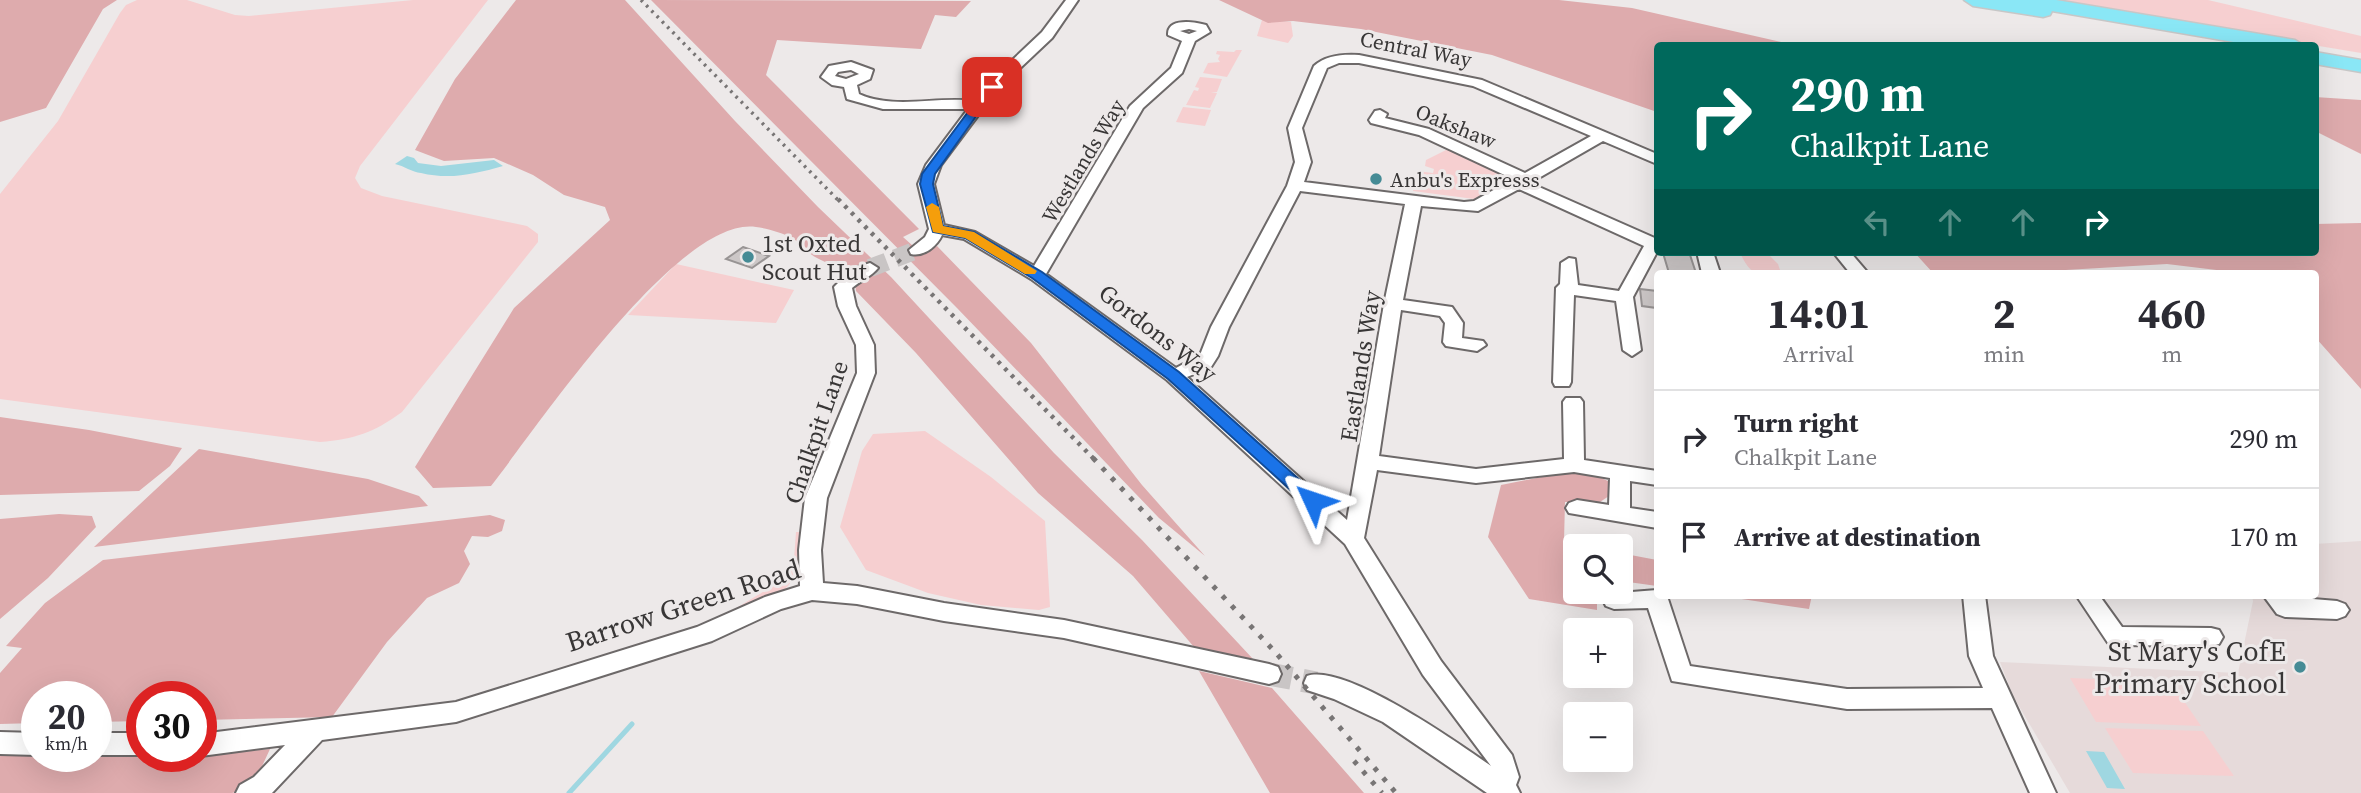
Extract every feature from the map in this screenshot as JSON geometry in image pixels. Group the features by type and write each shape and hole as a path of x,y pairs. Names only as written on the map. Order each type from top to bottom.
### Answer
{"highway":[{"path":"1973,0 2220,42"},
{"path":"2022,0 2271,42"},
{"path":"2319,50 2361,57"},
{"path":"2319,59 2361,66"}],"street":[{"path":"917,250 932,240 937,229 926,184 929,174 977,106 1009,69 1047,34 1072,0"},
{"name":"Westlands Way","path":"1037,275 1137,106 1177,70 1190,38 1200,36 1204,30 1189,25 1174,30 1157,27"},
{"name":"Central Way","path":"1174,376 1204,363 1209,356 1220,327 1294,186 1303,162 1295,128 1321,66 1334,59 1359,59 1476,83 1654,158"},
{"path":"850,83 852,96 869,103 900,106 949,103 977,106"},
{"name":"Oakshaw","path":"1380,114 1376,120 1424,132 1521,181"},
{"path":"1294,186 1464,207 1478,206 1602,136"},
{"path":"1521,181 1654,245"},
{"name":"Eastlands Way","path":"1353,538 1369,463 1393,304 1414,201"},
{"name":"Gordons Way","path":"937,229 969,235 1037,275 1174,376 1353,538 1432,668 1503,763 1506,778 1504,791"},
{"path":"1632,350 1624,297 1654,247"},
{"path":"1845,256 1857,270"},
{"path":"1569,263 1569,289"},
{"name":"Chalkpit Lane","path":"812,592 810,550 816,498 866,373 869,355 863,332 844,295 843,287 852,277 870,268"},
{"path":"1562,382 1565,288 1624,297"},
{"path":"1393,304 1446,311 1454,323 1452,342 1476,345"},
{"path":"1573,401 1574,465"},
{"path":"1369,463 1476,475 1574,465 1654,478"},
{"path":"1619,514 1620,473"},
{"path":"1577,508 1654,520"},
{"name":"Barrow Green Road","path":"217,743 456,712 705,634 773,603 812,592 858,595 944,612 1065,629 1269,674"},
{"path":"1633,600 1657,599 1681,674 1847,699 2000,698"},
{"path":"1975,599 1982,656 2043,793"},
{"path":"2090,599 2116,636 2211,637"},
{"path":"2277,599 2285,608 2337,610"},
{"path":"1316,683 1371,702 1504,791"},
{"path":"249,793 263,785 315,730"},
{"path":"0,743 21,744"}],"shaded area":[{"path":"0,0 117,0 103,9 46,108 0,122"},
{"path":"137,0 187,0 235,15 249,16 413,0 488,0 360,166 355,178 361,188 382,196 527,226 538,234 538,242 402,412 382,425 354,437 320,442 0,399 0,194 58,121 120,13 126,5"},
{"path":"516,0 625,0 735,121 818,207 891,277 1054,453 1142,540 1253,659 1194,647 1133,576 1038,493 916,353 856,291 855,283 875,274 866,264 852,271 830,264 813,256 792,238 765,228 724,232 688,254 650,289 574,376 491,486 433,488 415,467 514,308 610,220 605,207 564,195 533,175 494,158 444,161 415,150 455,79"},
{"path":"651,0 971,1 956,17 935,15 921,49 777,40 766,75 919,229 903,237 922,254 937,246 1031,343 1142,485 1205,556 1159,518 957,308"},
{"path":"1219,0 1559,0 1632,8 1781,42 1654,42 1654,111 1492,55 1361,29 1293,21 1268,23"},
{"path":"2046,0 2208,0 2361,36 2361,53 2319,46 2319,42 2296,42"},
{"path":"1262,20 1291,22 1293,36 1288,43 1257,36"},
{"path":"1242,50 1227,77 1203,73 1208,63 1220,62 1217,51"},
{"path":"1200,77 1222,79 1217,92 1211,92 1217,93 1210,108 1186,105 1194,90 1198,91 1199,88 1195,87"},
{"path":"2319,97 2361,100 2361,154 2319,133"},
{"path":"1183,107 1211,110 1205,126 1176,122"},
{"path":"1446,150 1457,152 1510,178 1474,199 1413,191 1417,171 1433,173 1434,169 1425,166 1426,160"},
{"path":"2361,223 2361,389 2319,342 2319,270 2216,270 2167,264 2065,270 1930,270 1918,256 2319,256 2319,224"},
{"path":"1742,256 1770,256 1780,270 1751,270"},
{"path":"676,264 794,290 776,323 628,315"},
{"path":"0,417 89,430 182,448 170,466 139,491 0,495"},
{"path":"925,431 991,477 1045,521 1050,607 1039,610 981,605 928,593 866,570 840,527 862,451 873,434"},
{"path":"199,449 368,479 419,496 428,506 94,547"},
{"path":"1572,471 1595,475 1610,482 1612,494 1600,502 1565,502 1563,604 1597,604 1597,610 1529,599 1488,537 1501,485"},
{"path":"59,514 92,516 96,527 48,578 0,619 0,519"},
{"path":"490,515 505,520 502,531 488,537 472,536 464,551 470,564 459,583 427,598 387,642 332,717 217,720 217,681 126,681 126,721 112,722 112,681 21,681 21,723 0,724 0,673 22,648 6,646 45,603 103,560"},
{"path":"796,532 801,532 797,568 787,588 734,613 733,610 784,579 794,559"},
{"name":"St Mary's CofE Primary School","path":"2361,541 2361,793 2070,793 2013,696 2000,662 2238,673 2253,599 2319,599 2319,544"},
{"path":"1633,555 1654,559 1654,586 1633,583"},
{"path":"1742,599 1811,599 1809,609"},
{"path":"1199,671 1272,688 1364,793 1270,793"},
{"path":"2070,678 2171,682 2201,726 2096,722"},
{"path":"2105,728 2203,731 2234,776 2133,773"},
{"path":"270,749 252,788 232,793 0,793 0,753 21,754 21,772 112,772 112,756 126,756 126,772 217,772 217,754"}],"water":[{"path":"407,156 418,163 441,166 494,160 503,166 462,175 432,175 395,164"},
{"path":"2086,751 2104,752 2125,789 2107,788"}],"building":[{"name":"1st Oxted Scout Hut","path":"743,247 769,256 752,268 726,259"},
{"path":"1664,256 1690,256 1695,270 1668,270"},
{"path":"1640,289 1654,291 1654,308 1642,306"}],"waterway":[{"path":"569,793 632,724"}],"tunnel":[{"path":"870,268 917,250"},
{"path":"1269,674 1316,683"}],"railway":[{"path":"641,0 839,201"},
{"path":"838,199 1095,460"},
{"path":"1093,458 1276,653 1396,793"},
{"path":"1354,761 1382,793"}],"slow traffic":[{"path":"932,207 937,229 969,235 1030,271"}],"place":[{"name":"Anbu's Expresss","path":"1376,179"},
{"name":"1st Oxted Scout Hut","path":"748,257"},
{"name":"St Mary's CofE Primary School","path":"2300,667"}],"route":[{"path":"992,87 929,174 926,184 937,229 969,235 1037,275 1174,376 1313,501"}]}
